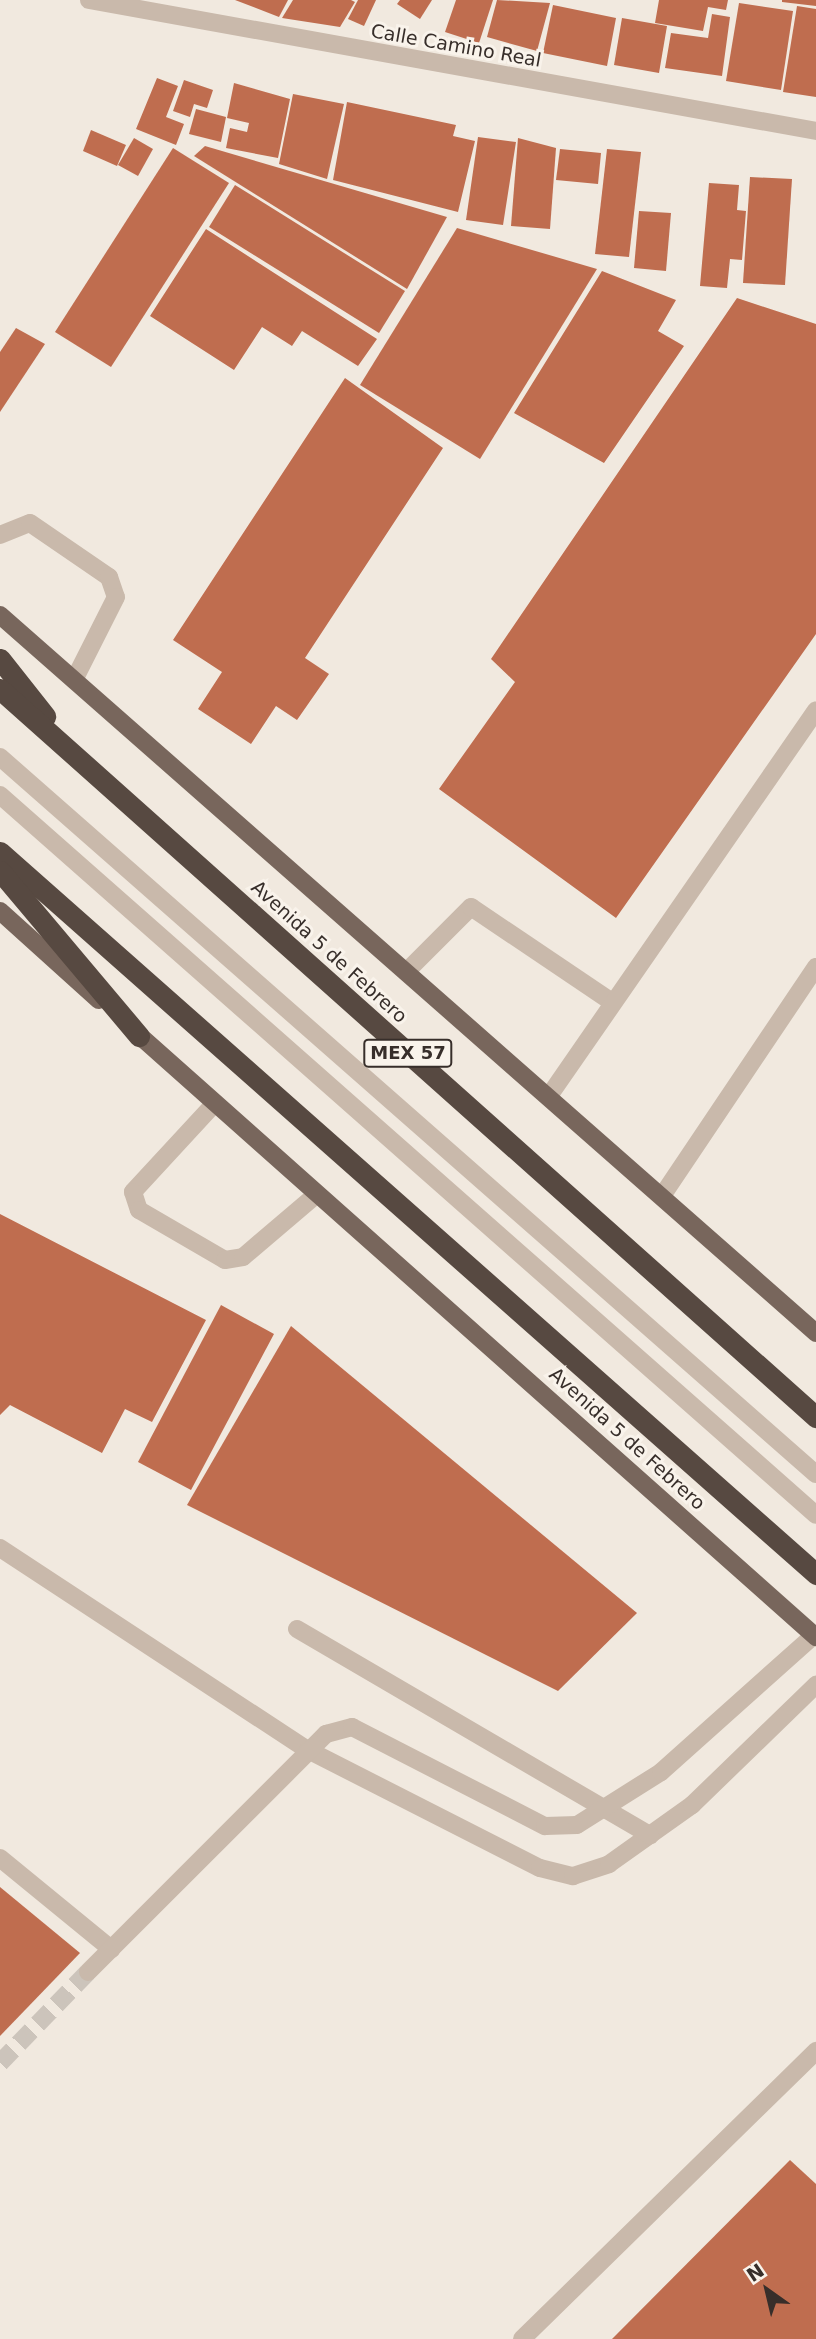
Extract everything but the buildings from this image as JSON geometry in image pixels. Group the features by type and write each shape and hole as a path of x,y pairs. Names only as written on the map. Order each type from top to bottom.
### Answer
{"highway":[{"path":"0,659 81,761"},
{"name":"Avenida 5 de Febrero","path":"0,689 816,1417"},
{"name":"Avenida 5 de Febrero","path":"0,852 816,1574"},
{"path":"0,871 139,1036"}],"main road":[{"name":"Avenida 5 de Febrero","path":"0,615 816,1333"},
{"name":"Avenida 5 de Febrero","path":"0,911 815,1636"}],"street":[{"name":"Calle Camino Real","path":"97,2 816,131"},
{"path":"0,535 30,523 108,577 117,597 74,680"},
{"path":"548,1096 816,710"},
{"path":"0,757 816,1474"},
{"path":"0,795 816,1515"},
{"path":"406,972 438,932 471,907 612,1002"},
{"path":"662,1196 816,967"},
{"path":"215,1103 133,1192 139,1210 225,1260 243,1256 317,1194"},
{"path":"0,1548 309,1750 540,1868 573,1875 609,1864 692,1805 816,1685"},
{"path":"297,1629 611,1808 650,1835"},
{"path":"88,1972 326,1734 352,1727 545,1826 577,1825 611,1808 815,1636"},
{"path":"0,1858 111,1950"},
{"path":"522,2339 816,2051"}],"tunnel":[{"path":"0,2063 88,1972"}]}
